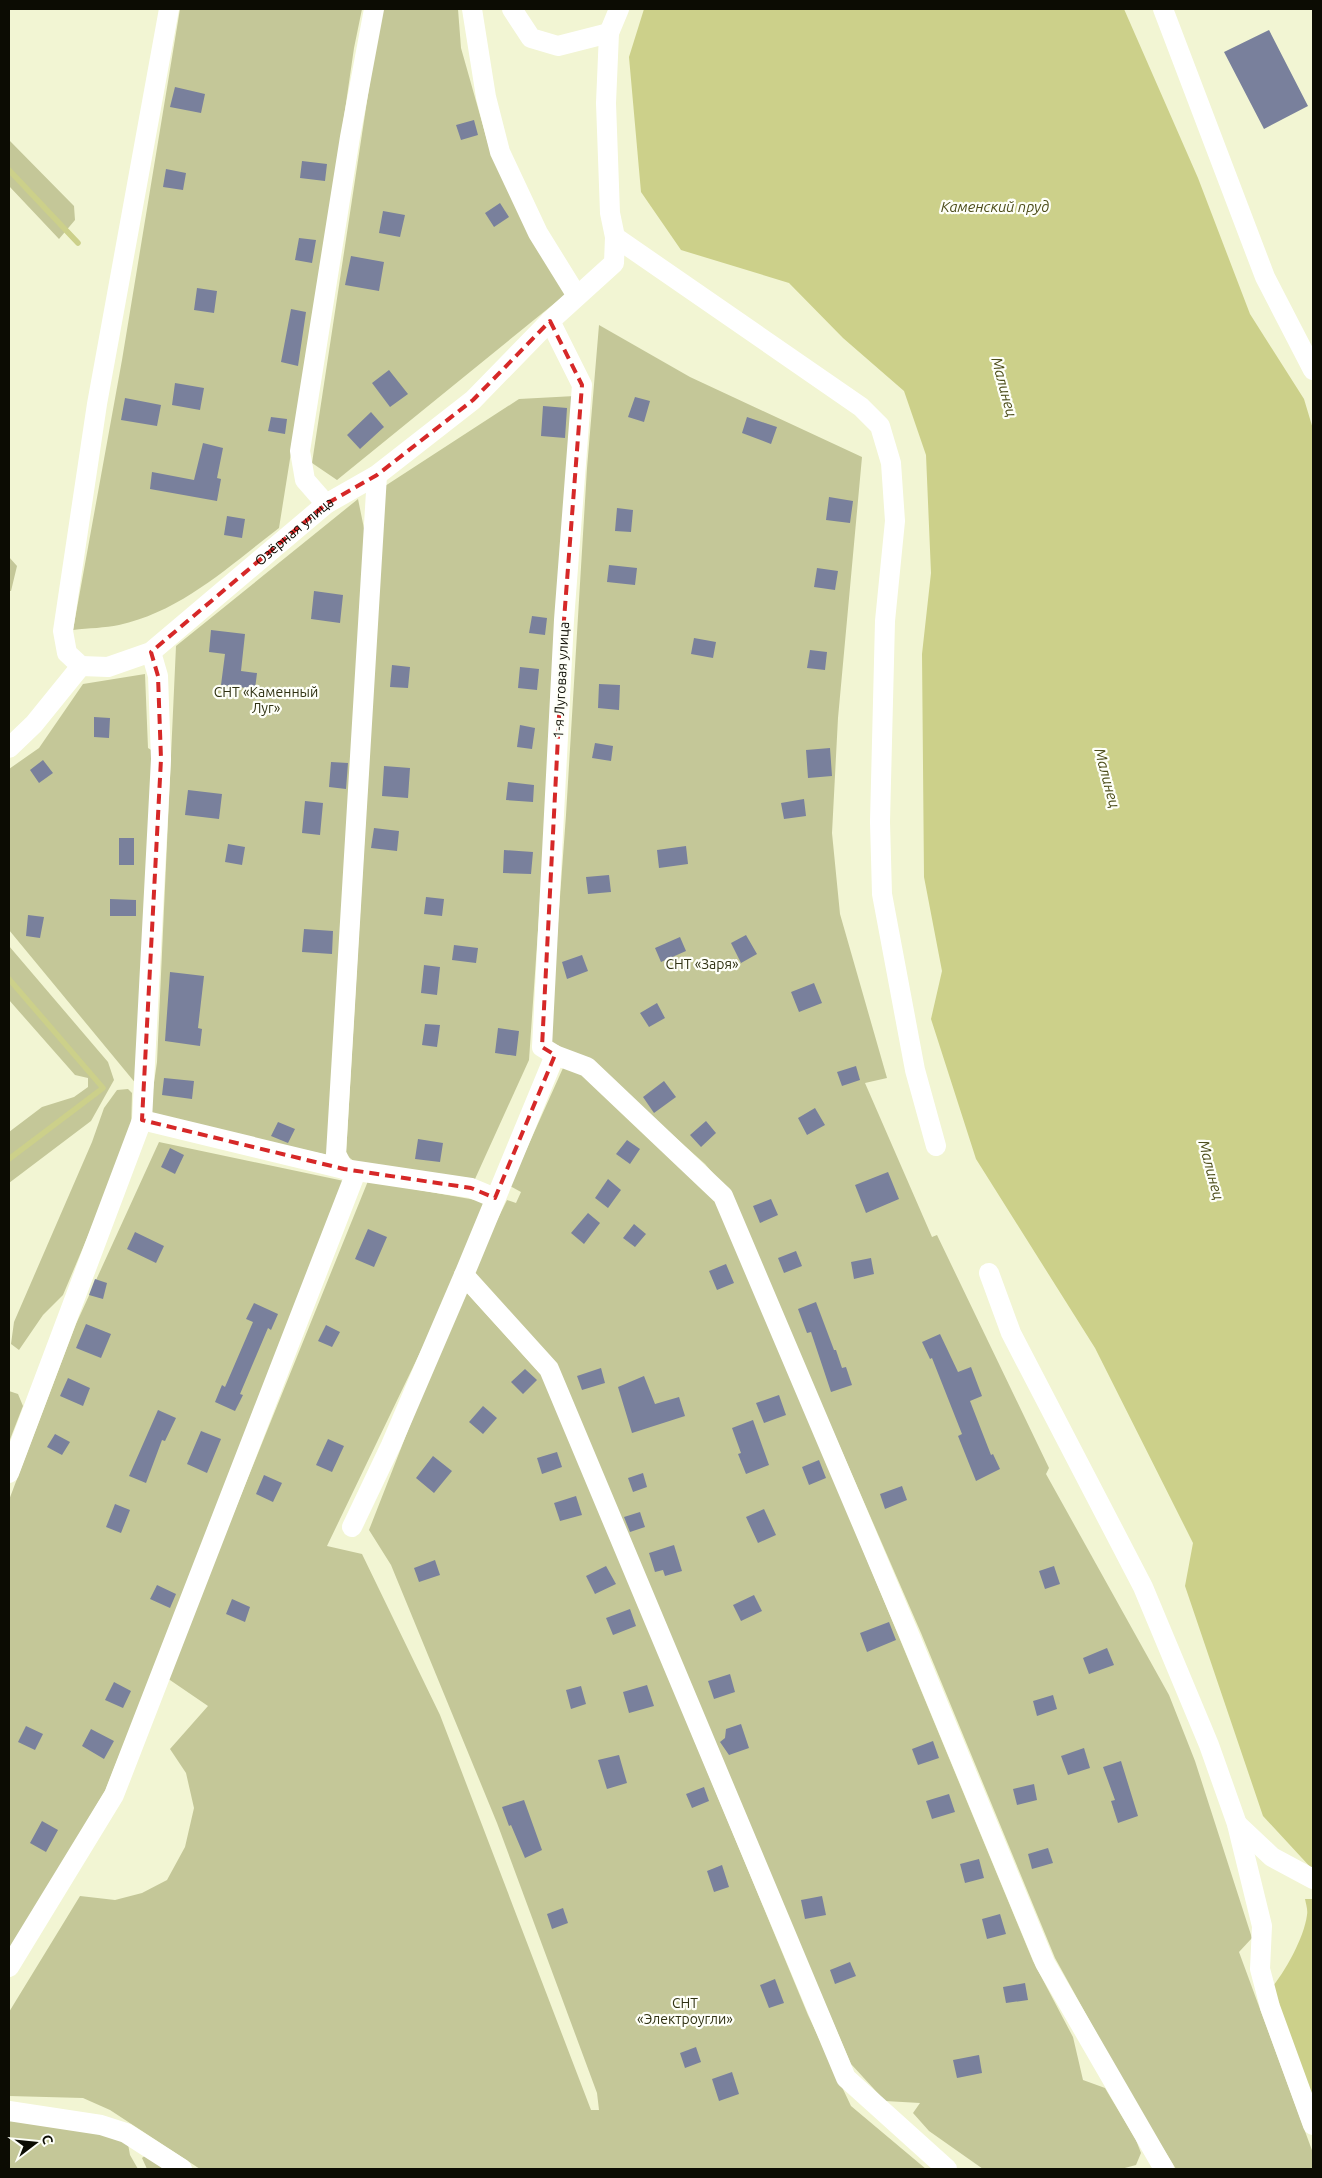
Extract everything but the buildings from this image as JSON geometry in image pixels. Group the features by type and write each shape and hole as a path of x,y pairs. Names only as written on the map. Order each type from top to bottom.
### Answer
{"street":[{"path":"9,748 34,724 81,666 68,653 64,630 97,404 168,9"},
{"path":"326,504 305,480 300,451 350,137 374,9"},
{"path":"472,9 486,97 500,152 538,233 577,296"},
{"path":"512,9 531,38 558,46 610,33"},
{"name":"Озёрная улица","path":"81,666 108,667 151,652 326,504 376,475 473,400 550,321 614,263 615,237 610,213 606,113 610,33 619,9"},
{"path":"1163,9 1265,277 1313,370"},
{"path":"615,237 862,407 880,426 891,463 894,521 885,621 880,822 882,894 915,1070 936,1146"},
{"name":"1-я Луговая улица","path":"352,1527 391,1445 464,1275 495,1198 548,1051 564,620 582,385 550,321"},
{"path":"350,1170 336,1154 376,475"},
{"path":"9,1473 142,1120 161,759 158,676 151,652"},
{"path":"548,1051 587,1067 723,1196 911,1639 1045,1963 1164,2169"},
{"path":"142,1120 350,1170 471,1188 495,1198"},
{"path":"9,1967 114,1795 350,1170"},
{"path":"989,1273 1015,1342 1143,1587 1209,1745 1237,1824 1262,1926 1260,1969 1270,2007 1313,2125"},
{"path":"464,1275 549,1369 846,2078 947,2169"},
{"path":"1237,1824 1272,1858 1313,1879"},
{"path":"9,2111 101,2125 126,2133 182,2169"}],"highlighted area":[{"path":"550,321 582,385 564,620 542,1047 555,1055 495,1198 471,1188 344,1169 142,1120 161,759 158,676 151,652 326,504 377,475 473,400"}],"green space":[{"path":"180,9 362,9 354,48 279,528 204,586 164,609 119,625 73,630 122,360"},
{"path":"381,9 458,9 461,48 491,154 566,294 337,480 312,463"},
{"path":"9,140 74,206 75,220 59,239 9,186"},
{"name":"СНТ «Заря»","path":"599,325 690,377 862,457 838,718 832,833 840,914 887,1078 865,1083 932,1237 937,1235 1049,1468 1046,1474 1169,1695 1195,1761 1252,1938 1239,1952 1313,2153 1313,2169 1176,2169 1135,2103 1055,1958 921,1633 729,1192 705,1164 591,1062 549,1046 566,815 587,468"},
{"path":"575,396 529,1060 475,1179 355,1162 346,1155 385,486 519,399"},
{"name":"СНТ «Каменный Луг»","path":"358,499 368,548 328,1155 149,1117 157,1062 176,646"},
{"path":"9,557 17,566 11,591 9,591"},
{"path":"145,674 148,748 153,751 137,1085 9,930 9,769 39,748 83,684"},
{"path":"9,946 108,1062 114,1080 91,1121 9,1183 9,1132 42,1107 74,1097 88,1087 88,1078 75,1075 9,1000"},
{"path":"563,1068 579,1072 719,1202 1033,1961 1073,2037 1083,2080 1105,2088 1136,2140 1141,2153 1136,2165 1121,2169 983,2169 929,2131 913,2113 920,2103 885,2101 851,2064 560,1372 472,1271 507,1200 516,1203 521,1192 510,1186"},
{"path":"128,1089 132,1093 131,1134 63,1295 43,1315 19,1350 11,1344 14,1322 92,1142 104,1108 117,1090"},
{"path":"159,1142 344,1181 213,1521 105,1791 9,1952 9,1500 76,1324"},
{"name":"СНТ «Электроугли»","path":"368,1181 487,1202 454,1282 327,1546 362,1554 440,1715 591,2110 599,2110 597,2093 497,1823 391,1565 369,1530 441,1346 466,1292 545,1379 808,2015 851,2106 926,2169 200,2169 110,2110 83,2098 9,2096 9,2012 80,1896 115,1900 142,1893 167,1880 185,1847 194,1808 186,1773 170,1749 208,1706 167,1678"},
{"path":"9,1391 18,1394 23,1406 9,1442"},
{"path":"9,2111 126,2133 130,2155 138,2169 9,2169"},
{"path":"147,2154 171,2169 147,2169 142,2158"}],"water":[{"name":"Каменский пруд","path":"644,9 1124,9 1198,178 1250,314 1304,399 1313,429 1313,1870 1263,1816 1185,1586 1193,1543 1095,1348 976,1159 931,1019 942,971 924,877 922,654 931,573 926,455 904,391 843,338 789,283 681,250 641,192 629,57"},
{"path":"1305,1899 1313,1899 1313,2105 1270,1990 1288,1964 1302,1934 1307,1913"}],"waterway":[{"path":"9,170 78,243"},
{"path":"9,979 103,1088 9,1159"}],"water label":[{"name":"Малинец","path":"1004,387"},
{"name":"Малинец","path":"1107,778"},
{"name":"Малинец","path":"1211,1170"}]}
